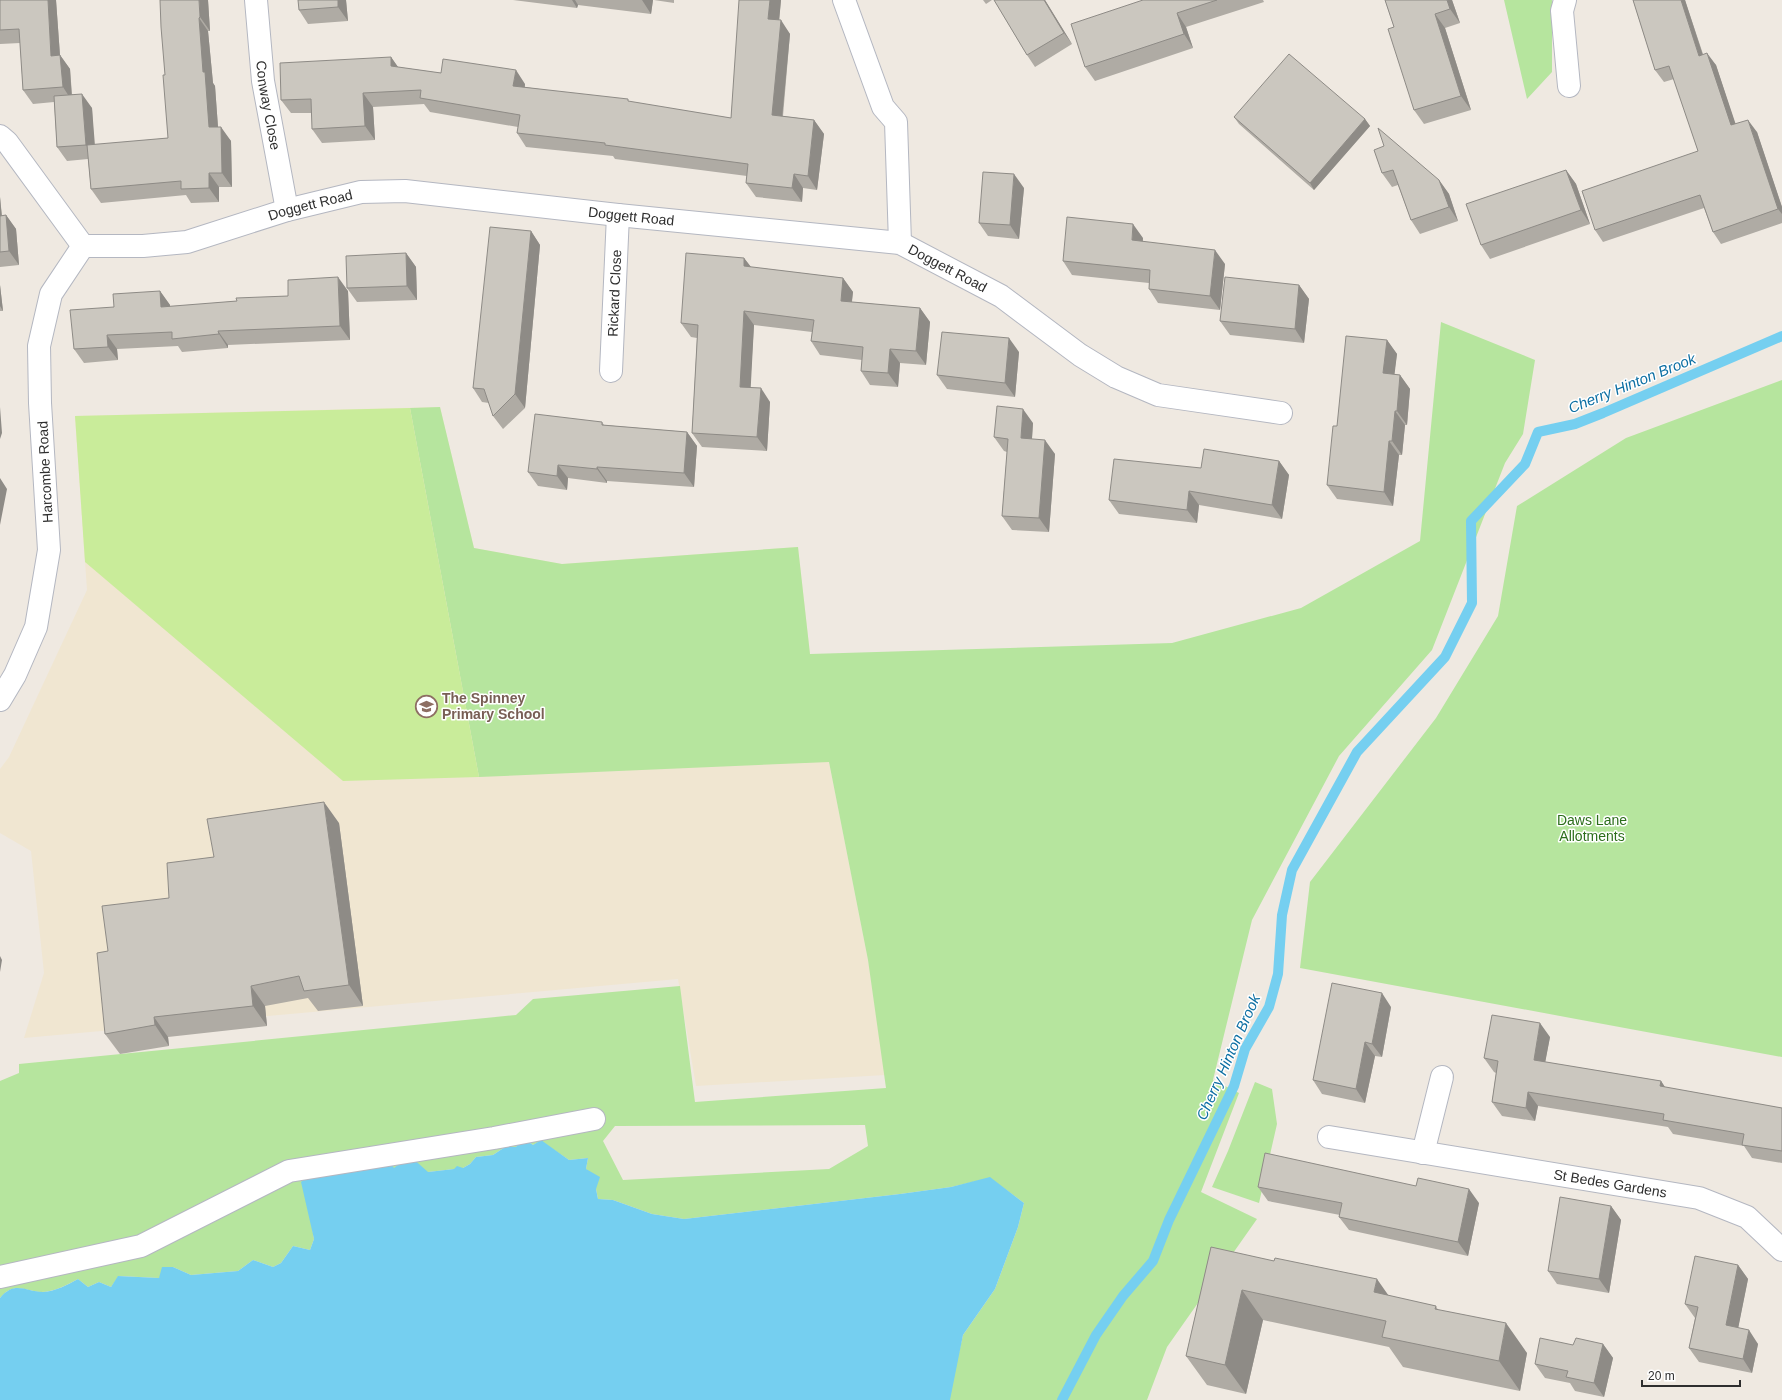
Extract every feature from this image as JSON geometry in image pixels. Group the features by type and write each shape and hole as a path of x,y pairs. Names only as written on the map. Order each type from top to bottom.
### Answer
{"street":[{"name":"Conway Close","path":"256,0 263,81 287,210"},
{"path":"844,0 883,107 896,122 900,243"},
{"path":"1564,0 1562,11 1569,86"},
{"path":"0,136 7,142 83,246"},
{"name":"Doggett Road","path":"83,246 143,246 188,242 287,210 361,192 406,191 618,215 900,243 1001,296 1080,355 1116,377 1158,395 1280,413"},
{"name":"Rickard Close","path":"610,371 618,215"},
{"name":"Harcombe Road","path":"0,700 15,675 36,626 49,550 40,403 39,346 51,294 83,246"},
{"path":"1423,1153 1442,1077"},
{"path":"0,1277 140,1246 289,1171 494,1138 594,1119"},
{"name":"St Bedes Gardens","path":"1329,1137 1699,1198 1747,1217 1782,1250"}],"shaded area":[{"name":"The Spinney Primary School","path":"440,407 474,548 562,564 798,547 810,654 829,762 868,960 885,1075 696,1086 678,979 24,1038 44,973 31,851 0,833 0,769 9,757 87,590 75,416"}],"green space":[{"path":"1504,0 1552,0 1552,72 1527,99"},
{"path":"1441,322 1535,360 1523,434 1505,463 1432,650 1339,756 1252,920 1213,1080 1239,1093 1201,1192 1257,1219 1167,1347 1147,1400 948,1400 963,1335 995,1289 1018,1227 1024,1203 990,1178 951,1187 900,1194 684,1219 652,1214 613,1200 598,1199 596,1189 586,1169 588,1158 569,1160 541,1141 533,1145 526,1140 516,1147 505,1147 493,1155 476,1157 470,1164 463,1168 428,1172 394,1168 311,1221 314,1239 310,1250 293,1246 281,1263 273,1267 253,1260 238,1271 191,1275 173,1267 159,1278 119,1276 111,1287 99,1282 88,1287 78,1279 60,1288 46,1292 15,1288 5,1293 0,1298 0,1081 19,1073 19,1064 516,1015 533,999 680,986 695,1102 886,1088 868,960 829,762 479,777 410,408 440,407 474,548 562,564 798,547 810,654 1172,643 1301,608 1420,541","holes":["865,1125 868,1146 829,1169 623,1180 603,1141 615,1126"]},
{"name":"Daws Lane Allotments","path":"1782,380 1782,1057 1300,968 1310,882 1436,718 1498,616 1517,506 1626,438"},
{"path":"410,408 479,777 343,781 85,562 75,416"},
{"path":"1255,1082 1272,1089 1277,1124 1259,1203 1212,1187"}],"water":[{"path":"522,1139 533,1145 541,1140 569,1160 588,1158 586,1169 600,1177 596,1189 598,1199 613,1200 652,1214 684,1219 951,1187 990,1177 1024,1203 1018,1227 995,1289 963,1335 950,1400 0,1400 0,1298 11,1289 21,1288 43,1292 61,1287 78,1279 88,1287 99,1282 111,1287 118,1276 159,1278 162,1267 173,1267 191,1275 238,1271 253,1260 273,1267 281,1263 293,1246 310,1250 314,1239 301,1182 319,1168 387,1159 394,1168 410,1156 428,1172 454,1169 457,1166 463,1168 470,1164 476,1157 493,1155 505,1147 516,1147"}],"building":[{"path":"0,0 48,0 51,56 60,55 63,87 23,90 19,29 0,30"},
{"path":"160,0 199,0 203,72 205,72 209,127 221,127 222,173 209,173 209,188 181,189 181,181 91,189 87,145 168,138 163,75 165,75"},
{"path":"298,0 338,0 338,7 299,10"},
{"path":"739,0 770,0 768,19 781,20 772,115 814,120 808,176 794,174 792,188 746,183 748,164 605,145 605,143 517,133 520,115 420,98 421,90 363,93 365,126 312,129 311,99 281,100 280,63 391,57 391,66 441,73 443,59 516,70 513,86 628,99 628,101 731,118"},
{"path":"994,0 1044,0 1064,33 1027,55"},
{"path":"1143,0 1217,0 1177,13 1184,34 1085,67 1071,24"},
{"path":"1385,0 1447,0 1450,9 1435,14 1461,96 1414,110 1388,29 1394,27"},
{"path":"1633,0 1681,0 1699,56 1707,53 1731,125 1748,120 1778,209 1713,232 1700,195 1595,230 1582,191 1698,151 1669,66 1655,70"},
{"path":"1289,54 1365,119 1310,183 1234,117"},
{"path":"82,94 86,145 57,147 54,96"},
{"path":"1378,128 1439,180 1449,207 1411,220 1393,170 1382,173 1374,150 1384,146"},
{"path":"1566,170 1581,210 1481,245 1466,204"},
{"path":"983,172 1014,174 1010,225 979,223"},
{"path":"6,215 9,251 0,252 0,216"},
{"path":"1067,217 1133,224 1132,240 1215,250 1210,296 1149,289 1150,270 1063,261"},
{"path":"490,227 531,231 515,394 493,416 484,389 473,388"},
{"path":"406,253 407,286 347,288 346,256"},
{"path":"686,253 744,258 744,266 843,278 841,301 920,308 916,351 890,349 888,373 861,371 863,347 811,341 814,320 744,311 740,387 761,388 757,437 692,433 698,325 681,323"},
{"path":"338,277 340,326 218,331 219,334 172,339 172,332 107,335 108,347 74,349 70,310 114,307 113,294 160,291 161,307 237,301 236,298 288,296 288,280"},
{"path":"1225,277 1299,285 1295,329 1220,321"},
{"path":"942,332 1009,338 1005,383 937,375"},
{"path":"1346,336 1387,340 1383,373 1400,375 1397,411 1395,411 1392,441 1389,441 1384,492 1327,485 1333,426 1337,426"},
{"path":"997,406 1023,409 1021,438 1045,440 1039,518 1002,516 1008,439 994,437"},
{"path":"535,414 602,422 602,425 687,432 684,473 597,467 597,469 558,465 557,476 528,472"},
{"path":"1204,449 1279,461 1272,505 1189,491 1187,510 1109,500 1114,459 1201,468"},
{"path":"324,802 349,985 304,991 299,976 251,986 253,1006 154,1017 155,1025 105,1034 97,953 108,951 102,906 169,898 167,863 214,857 207,819"},
{"path":"1332,983 1382,993 1372,1044 1365,1042 1356,1089 1313,1080"},
{"path":"1492,1015 1540,1023 1534,1060 1661,1081 1660,1086 1782,1108 1782,1151 1742,1145 1744,1134 1663,1120 1664,1114 1528,1092 1526,1108 1492,1102 1498,1061 1484,1058"},
{"path":"1265,1153 1416,1186 1418,1178 1469,1189 1458,1242 1339,1217 1342,1203 1258,1187"},
{"path":"1560,1197 1611,1206 1599,1279 1548,1271"},
{"path":"1211,1247 1274,1261 1275,1258 1377,1279 1374,1292 1436,1306 1435,1309 1506,1323 1499,1361 1382,1337 1386,1321 1242,1290 1225,1365 1186,1356"},
{"path":"1695,1256 1738,1265 1726,1325 1749,1330 1743,1359 1689,1348 1698,1307 1685,1304"},
{"path":"1540,1338 1573,1345 1576,1338 1603,1344 1594,1383 1566,1377 1568,1371 1535,1364"}],"waterway":[{"name":"Cherry Hinton Brook","path":"1062,1400 1096,1335 1123,1296 1153,1261 1169,1220 1234,1086 1245,1049 1269,1007 1278,974 1282,915 1292,870 1357,752 1445,657 1472,603 1471,521 1525,464 1538,432 1575,424 1603,413 1782,336"}],"place":[{"name":"The Spinney Primary School","path":"426,706"}]}
